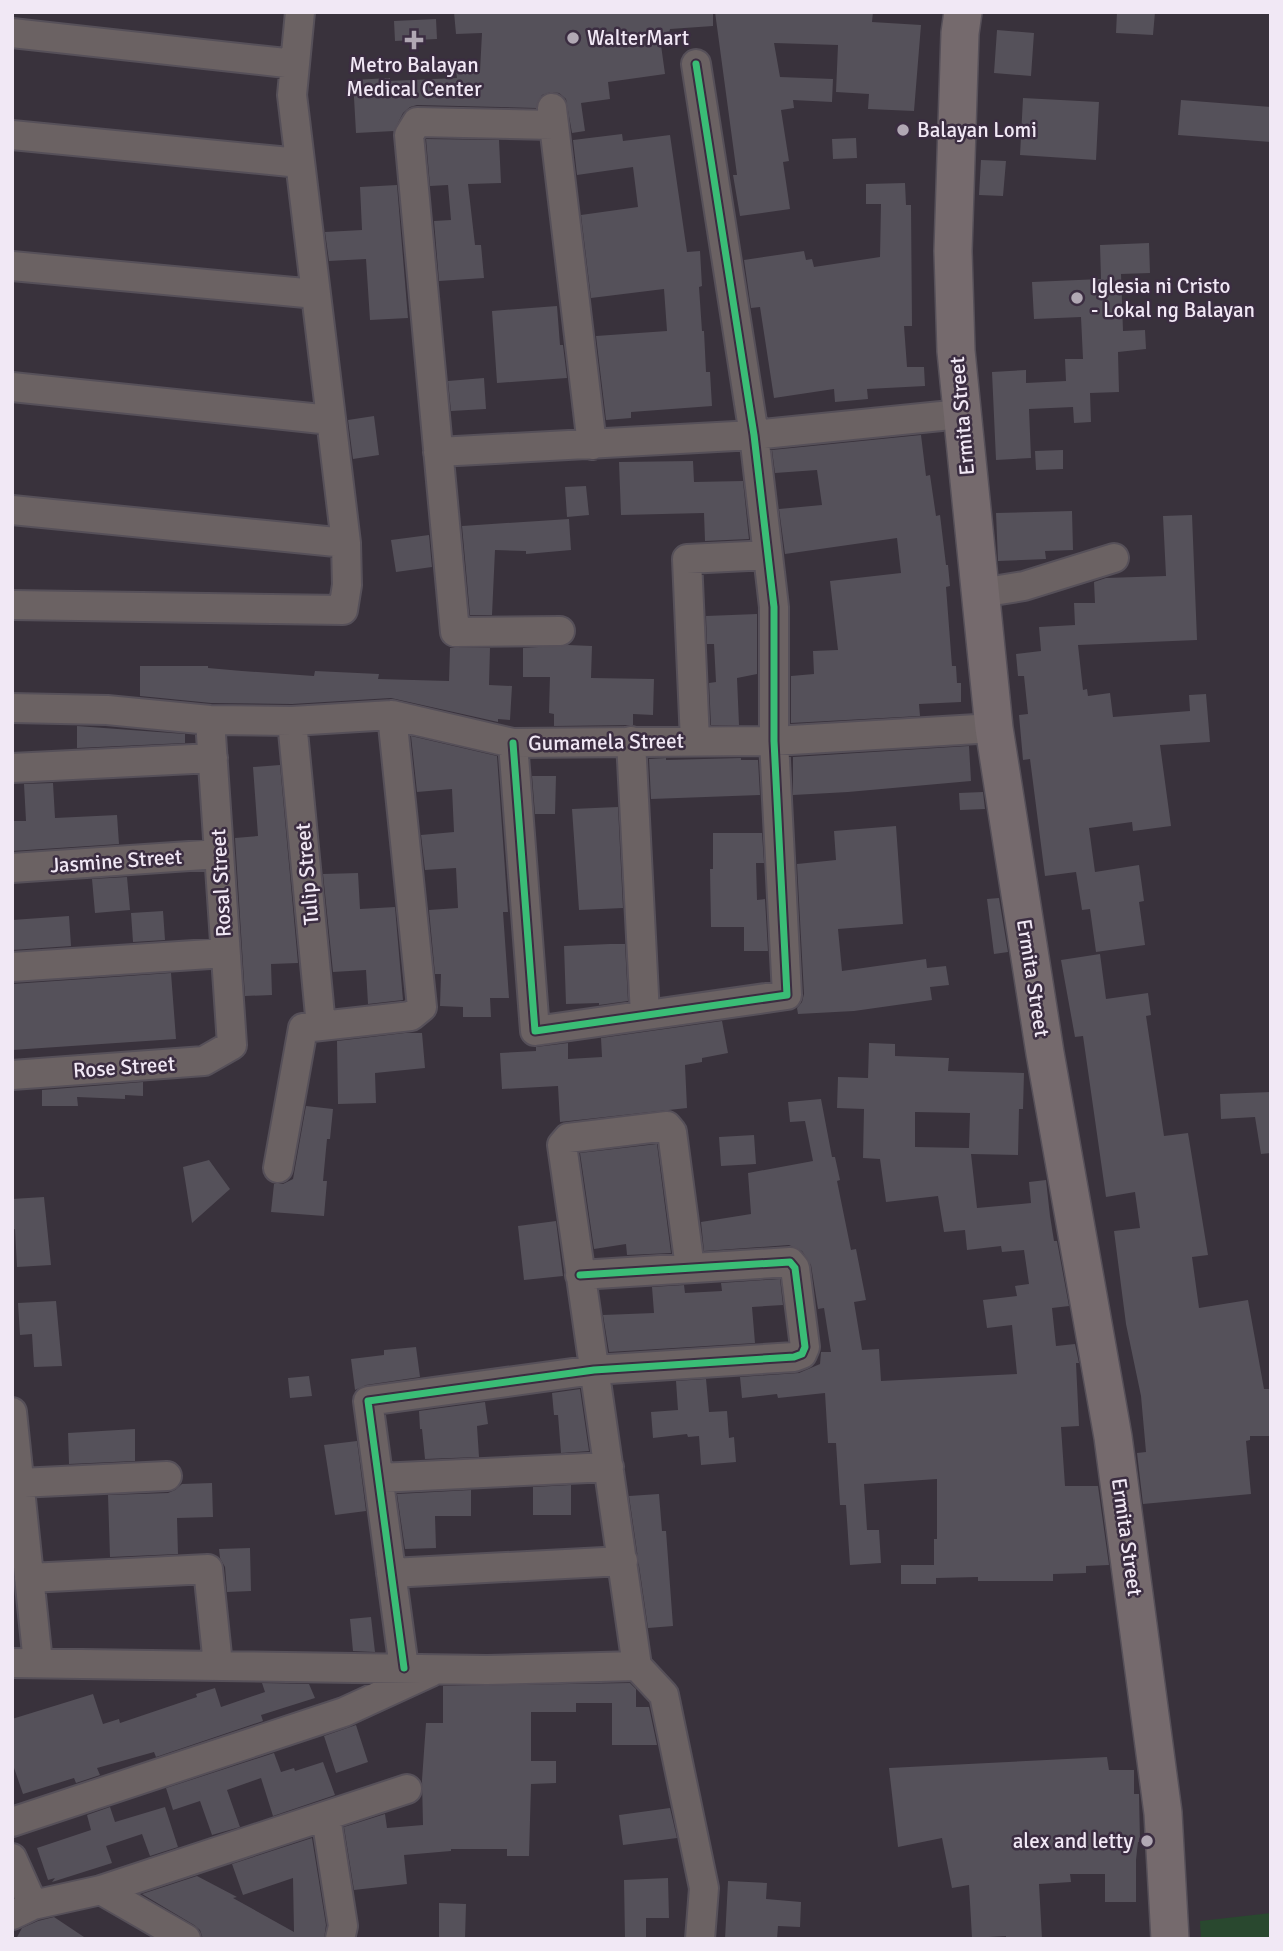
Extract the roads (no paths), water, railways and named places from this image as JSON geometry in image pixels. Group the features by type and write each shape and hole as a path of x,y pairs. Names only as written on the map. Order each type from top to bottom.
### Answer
{"main road":[{"name":"Ermita Street","path":"963,12 960,33 953,251 956,351 993,728 1045,1053 1113,1437 1163,1813 1170,1939"}],"street":[{"path":"12,605 343,610 346,543 292,94 300,12"},
{"path":"12,33 295,64"},
{"path":"513,743 535,1031 787,995 774,741 774,607 754,435 696,64"},
{"path":"560,631 455,632 409,135 417,122 552,115 592,445"},
{"path":"12,135 300,163"},
{"path":"12,266 316,294"},
{"path":"12,387 331,419"},
{"path":"438,452 754,435 961,414"},
{"path":"12,510 346,543"},
{"path":"695,741 687,559 768,555"},
{"path":"980,593 1024,586 1114,558"},
{"name":"Gumamela Street","path":"12,708 107,710 210,720 292,721 391,715 513,743 774,741 993,728"},
{"path":"278,1168 303,1028 411,1016 422,1007 391,715"},
{"name":"Rosal Street","path":"210,720 232,1045"},
{"name":"Tulip Street","path":"292,721 321,1026"},
{"path":"631,741 645,1015"},
{"path":"12,768 213,758"},
{"name":"Jasmine Street","path":"12,868 219,854"},
{"path":"12,967 225,953"},
{"name":"Rose Street","path":"12,1075 204,1061 232,1045"},
{"path":"690,1268 673,1132 667,1126 568,1138 562,1145 636,1667 664,1695 704,1888 700,1939"},
{"path":"404,1668 368,1401 594,1370 778,1359 802,1354 804,1347 797,1281 795,1268 790,1262 580,1275"},
{"path":"12,1412 29,1578 25,1663 404,1668 636,1667"},
{"path":"379,1478 609,1467"},
{"path":"16,1471 167,1476"},
{"path":"391,1573 623,1561"},
{"path":"29,1578 208,1569 218,1665"},
{"path":"12,1822 344,1712 438,1668"},
{"path":"12,1858 22,1910 101,1890 407,1789"},
{"path":"326,1817 343,1927 340,1939"},
{"path":"101,1890 186,1939"}],"place":[{"name":"WalterMart","path":"573,38"},
{"name":"Metro Balayan Medical Center","path":"414,40"},
{"name":"Balayan Lomi","path":"903,130"},
{"name":"Iglesia ni Cristo - Lokal ng Balayan","path":"1077,298"},
{"name":"alex and letty","path":"1147,1841"}]}
